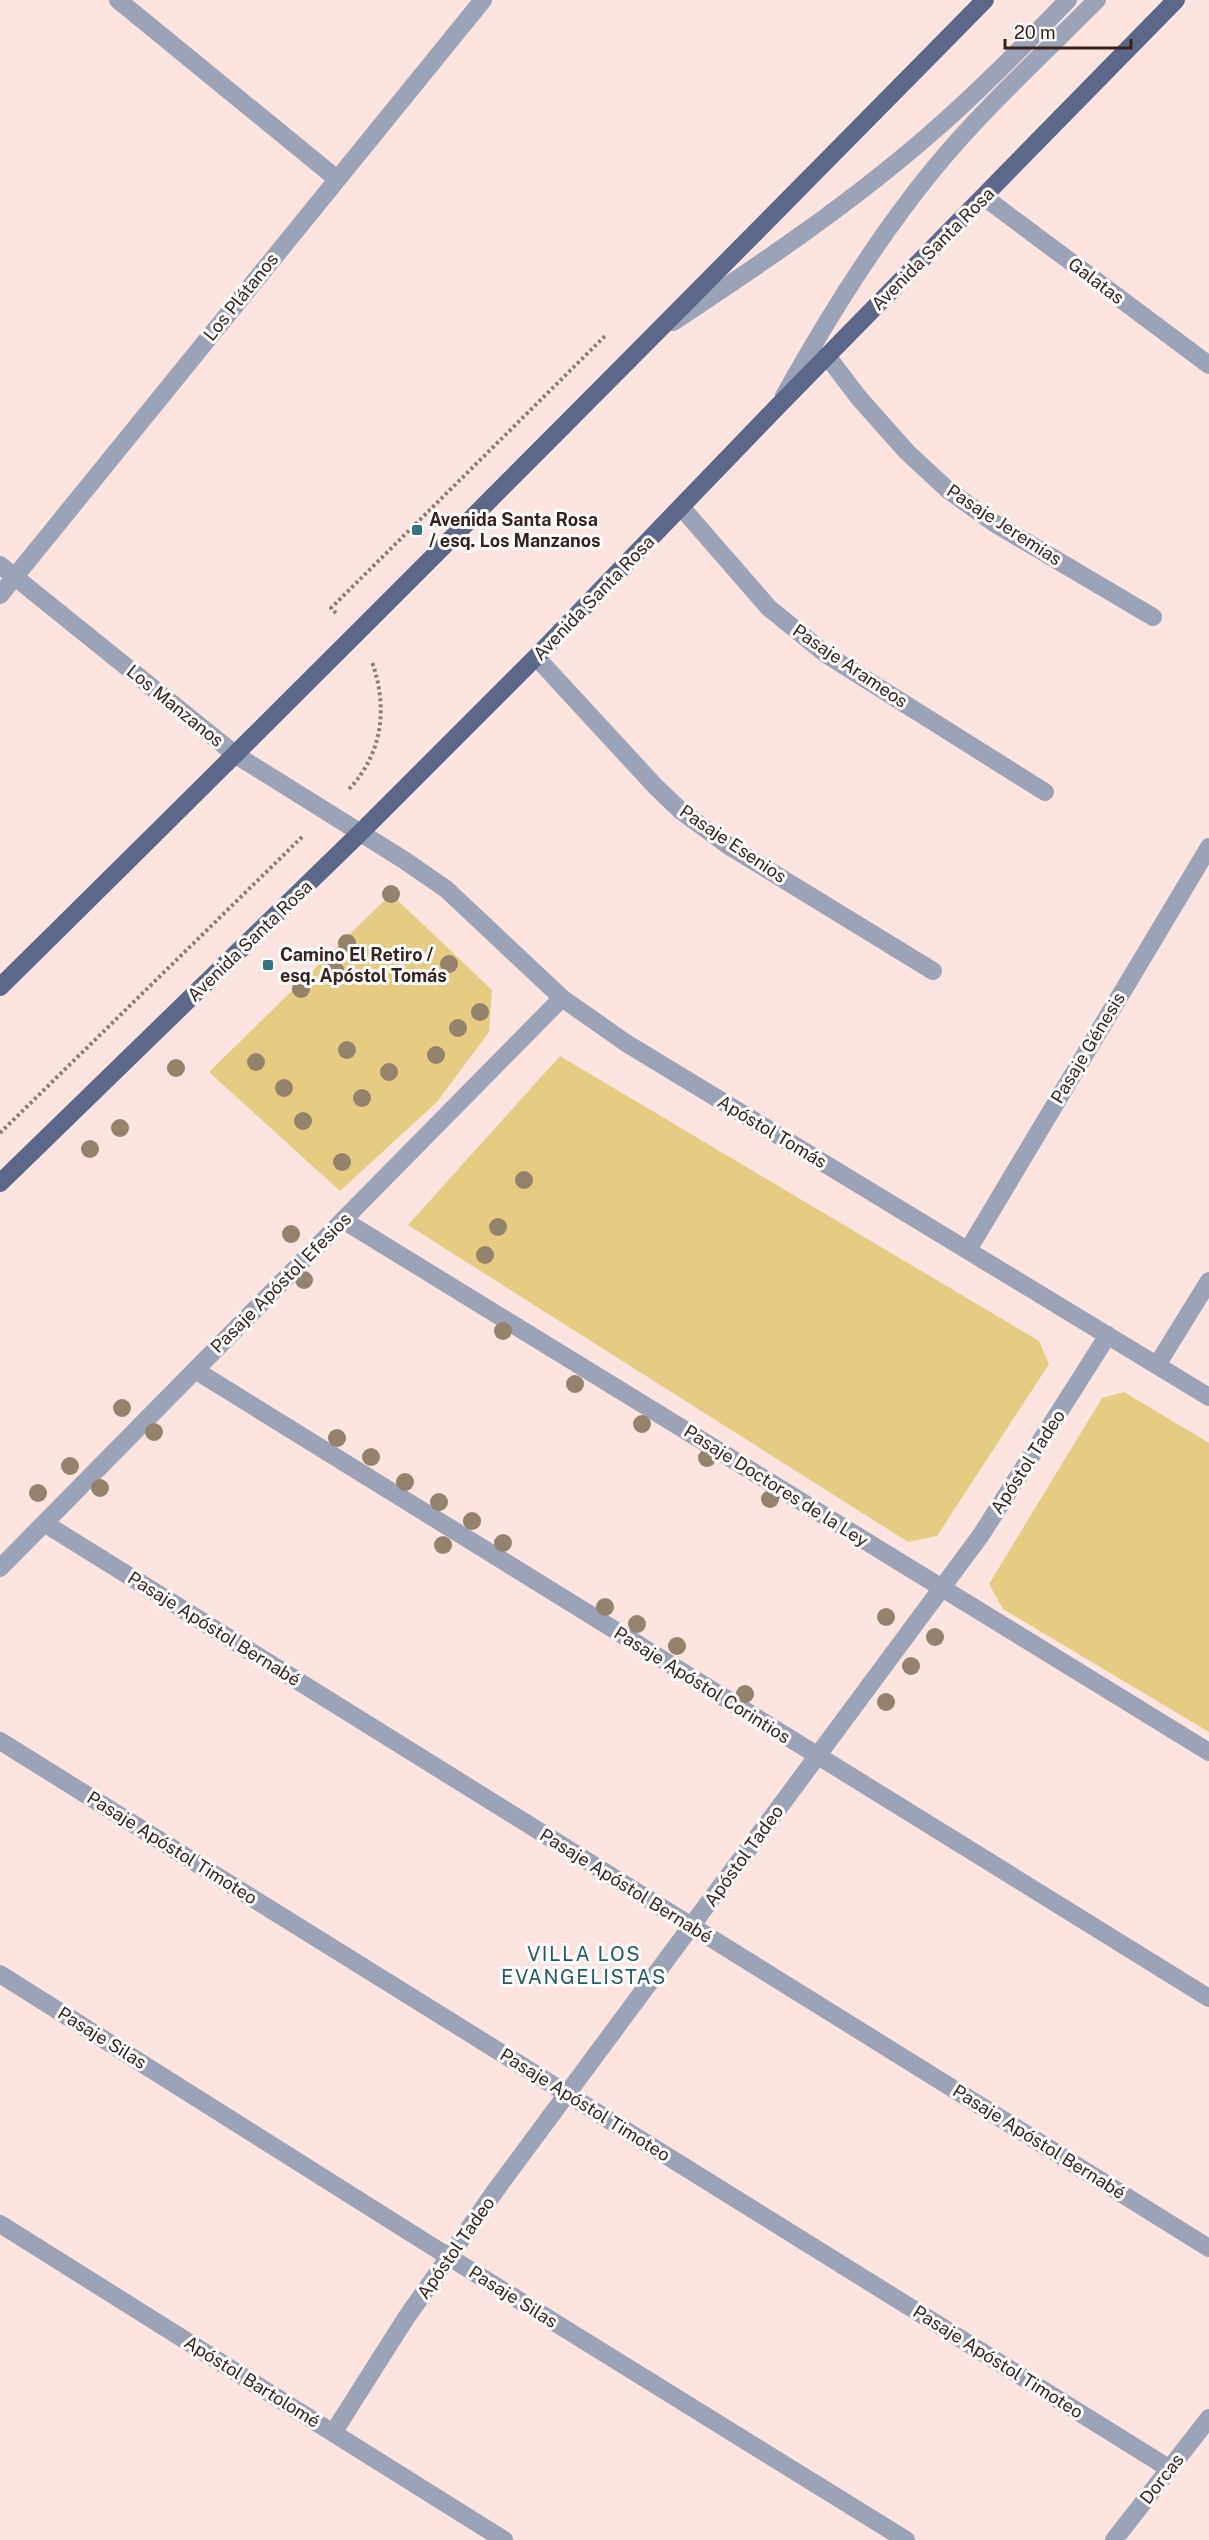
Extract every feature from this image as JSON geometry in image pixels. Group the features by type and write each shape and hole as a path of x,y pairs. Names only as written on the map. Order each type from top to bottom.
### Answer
{"main road":[{"path":"0,987 236,755 985,0"},
{"name":"Avenida Santa Rosa","path":"0,1183 360,833 536,657 1176,0"}],"street":[{"path":"118,0 337,179"},
{"name":"Los Plátanos","path":"0,595 483,0"},
{"path":"659,331 812,228 881,175 977,91 1068,0"},
{"path":"779,405 833,309 889,227 932,171 973,124 1097,0"},
{"name":"Galatas","path":"984,197 1209,365"},
{"name":"Pasaje Jeremías","path":"827,356 859,398 901,445 948,490 994,523 1153,618"},
{"name":"Pasaje Arameos","path":"682,508 769,608 797,632 827,655 1045,792"},
{"name":"Los Manzanos","path":"0,565 236,755 360,833"},
{"name":"Pasaje Esenios","path":"536,657 655,786 689,817 729,846 933,971"},
{"name":"Apóstol Tomás","path":"360,833 446,889 562,998 626,1043 1209,1397"},
{"name":"Pasaje Génesis","path":"968,1250 1209,847"},
{"name":"Pasaje Apóstol Efesios","path":"0,1568 562,998"},
{"name":"Pasaje Doctores de la Ley","path":"343,1220 1209,1752"},
{"path":"1157,1365 1209,1281"},
{"name":"Apóstol Tadeo","path":"333,2433 406,2318 449,2257 981,1535 1108,1335"},
{"name":"Pasaje Apóstol Corintios","path":"195,1370 1209,1998"},
{"name":"Pasaje Apóstol Bernabé","path":"44,1523 1209,2248"},
{"name":"Pasaje Apóstol Timoteo","path":"0,1741 1170,2469"},
{"name":"Pasaje Silas","path":"0,1974 449,2257 906,2540"},
{"name":"Apóstol Bartolomé","path":"0,2224 504,2540"},
{"name":"Dorcas","path":"1114,2540 1209,2418"}],"path":[{"path":"0,1133 327,812 355,783 368,763 377,742 381,723 382,704 379,681 371,660 356,634 331,608 341,598"}],"shaded area":[{"path":"391,894 492,990 489,1032 437,1102 340,1191 209,1072"},
{"path":"560,1056 1039,1341 1049,1364 937,1536 908,1542 408,1225"},
{"path":"1124,1392 1209,1443 1209,1732 1003,1609 989,1584 1102,1398"}],"place":[{"name":"Avenida Santa Rosa / esq. Los Manzanos","path":"417,530"},
{"name":"Camino El Retiro / esq. Apóstol Tomás","path":"268,965"}],"district":[{"name":"VILLA LOS EVANGELISTAS","path":"584,1966"}]}
